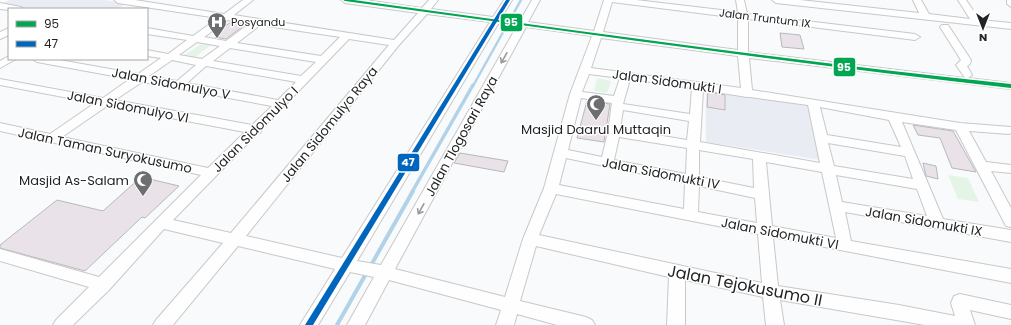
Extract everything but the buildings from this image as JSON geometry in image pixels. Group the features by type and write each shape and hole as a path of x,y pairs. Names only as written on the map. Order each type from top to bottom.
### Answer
{"street":[{"path":"118,0 396,43"},
{"path":"52,138 196,39 225,16 249,0"},
{"path":"345,0 429,5"},
{"path":"389,0 429,5 501,18 1011,86"},
{"name":"Jalan Tlogosari Raya","path":"309,325 350,266 501,18 508,0"},
{"name":"Jalan Tlogosari Raya","path":"356,325 383,272 536,0"},
{"path":"505,325 530,239 550,188 561,153 576,94 586,70 608,0"},
{"name":"Jalan Truntum IX","path":"614,0 743,15 830,13 915,37"},
{"path":"740,0 743,15 742,51 747,94"},
{"path":"781,0 830,13 875,11 1011,26"},
{"path":"870,0 875,11"},
{"path":"917,0 926,16"},
{"path":"962,0 978,23"},
{"path":"122,8 131,3"},
{"path":"0,5 13,5"},
{"path":"0,12 13,5"},
{"name":"Jalan Sidomulyo Raya","path":"162,325 429,5"},
{"path":"179,85 205,62 258,22"},
{"path":"945,27 966,60 966,62 961,65 967,75"},
{"path":"148,32 324,60"},
{"name":"Jalan Sidomulyo I","path":"62,325 103,285 161,223 256,130 347,35"},
{"path":"148,53 304,80"},
{"path":"0,65 9,60"},
{"name":"Jalan Sidomulyo V","path":"42,60 281,104"},
{"name":"Jalan Sidomukti I","path":"586,70 747,94 813,102 894,118 960,127 1009,130"},
{"path":"928,74 967,75 1011,80"},
{"path":"608,162 614,132 617,103 626,75"},
{"path":"986,78 997,84"},
{"name":"Jalan Sidomulyo VI","path":"0,82 256,130"},
{"path":"691,216 693,146 698,86"},
{"path":"576,94 696,119"},
{"path":"813,102 845,246"},
{"path":"894,118 910,153 937,223"},
{"name":"Jalan Taman Suryokusumo","path":"0,127 211,173"},
{"path":"960,127 982,166 1005,200 1011,222"},
{"path":"614,132 922,185"},
{"path":"820,138 910,153"},
{"name":"Jalan Sidomukti IV","path":"561,153 760,194"},
{"path":"759,156 760,194 765,231 769,291 775,325"},
{"path":"982,166 1011,169"},
{"name":"Jalan Sidomukti VI","path":"550,188 765,231 1011,276"},
{"name":"Jalan Sidomukti IX","path":"837,206 1011,236"},
{"path":"161,223 350,266 383,272 586,325"},
{"name":"Jalan Tejokusumo II","path":"530,239 678,272 901,318 961,325"},
{"path":"0,256 103,285"},
{"path":"676,325 678,272"},
{"path":"966,325 959,303 960,301 1011,312"}],"shaded area":[{"path":"10,0 105,0 126,4 119,8 18,8 1,4"},
{"path":"706,90 808,106 821,160 706,142"}],"green space":[{"path":"201,44 211,45 194,58 183,56"},
{"path":"597,78 611,81 607,93 594,91"},
{"path":"948,175 968,178 979,202 958,199"}],"waterway":[{"path":"473,86 521,0"},
{"path":"412,192 473,85"},
{"path":"370,267 413,191"},
{"path":"337,325 367,272"}],"transit line":[{"name":"95","path":"345,0 743,54 892,73 1011,86"},
{"name":"47","path":"309,325 508,0"}],"place":[{"name":"Posyandu","path":"217,39"},
{"name":"Masjid Daarul Muttaqin","path":"596,121"},
{"name":"Masjid As-Salam","path":"143,197"}]}
